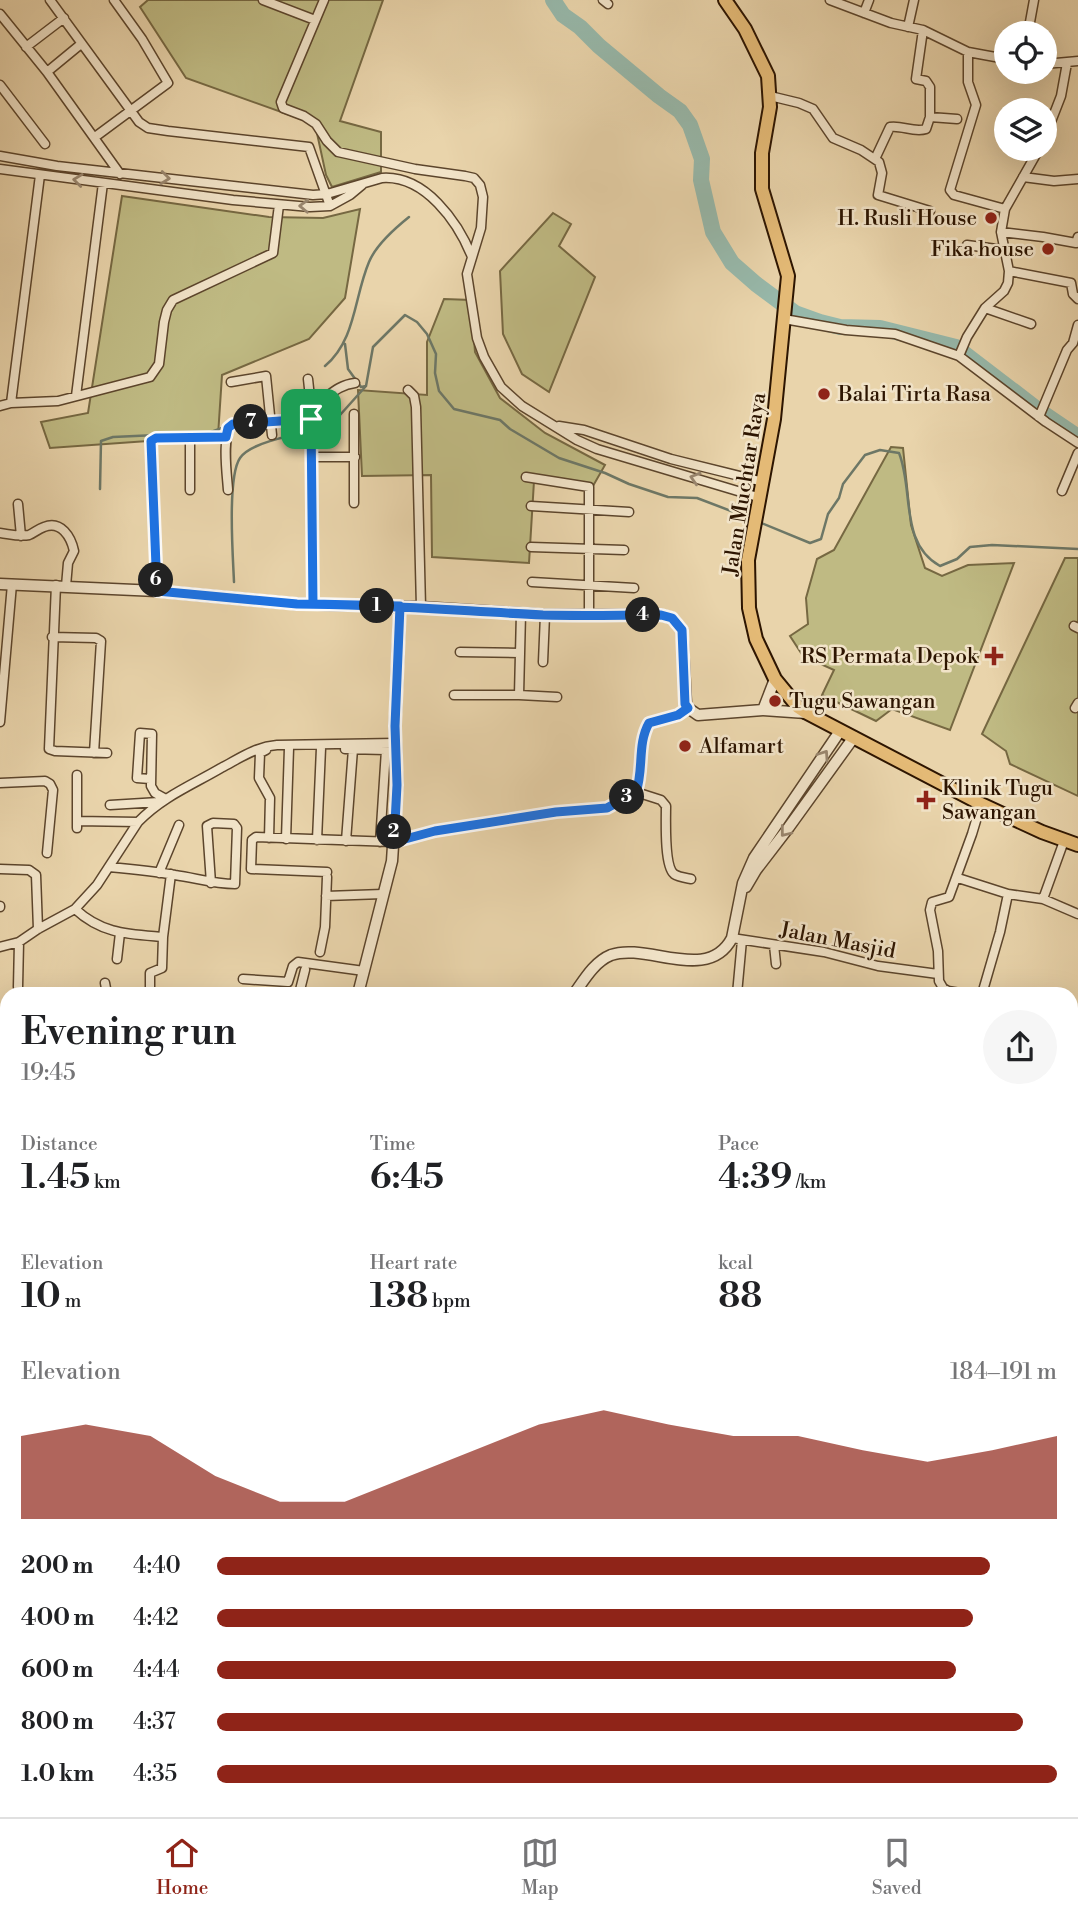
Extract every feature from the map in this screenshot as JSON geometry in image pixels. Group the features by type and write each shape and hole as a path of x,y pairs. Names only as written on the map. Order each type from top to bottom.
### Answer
{"highway":[{"name":"Jalan Muchtar Raya","path":"724,0 761,59 768,76 770,96 761,178 766,208 787,268 779,384 764,482 748,560 749,608 756,639 775,679 798,707 807,713 981,804 1063,841 1078,845"}],"street":[{"path":"50,0 139,122 148,128 309,147 330,206"},
{"path":"95,137 168,83 142,39 114,0"},
{"path":"263,0 315,20"},
{"path":"324,0 281,102 283,108 316,124 327,142 338,152 365,160 474,178 480,185 483,197 481,228 467,274 477,338 484,357 502,387 522,407 597,449 760,503"},
{"path":"830,0 923,30 968,52 994,57"},
{"path":"864,13 869,0"},
{"path":"908,27 914,0"},
{"path":"1030,21 1034,0"},
{"path":"0,14 95,137 120,173 120,184"},
{"path":"26,47 64,18"},
{"path":"875,159 890,127 920,131 926,129 930,117 930,87 926,81 916,79 923,30"},
{"path":"47,72 81,44"},
{"path":"968,52 968,82 976,105 950,190 954,195 1005,209"},
{"path":"1057,63 1078,61"},
{"path":"1057,106 1067,63"},
{"path":"0,85 45,144"},
{"path":"770,96 813,109 833,138 875,159 882,173 878,195 930,211"},
{"path":"930,117 957,119"},
{"path":"0,156 57,166 286,192 327,194 415,169"},
{"path":"960,355 967,337 985,308 1004,291 1009,271 1001,232 1005,209 1032,161"},
{"path":"0,169 279,205 330,206 364,183"},
{"path":"11,402 40,175"},
{"path":"391,177 432,196 467,244 472,257"},
{"path":"1023,177 1054,181 1078,179"},
{"path":"76,396 103,183"},
{"path":"0,406 11,402 58,401 150,377 159,364 164,322 173,300 273,253 279,205"},
{"path":"1001,232 1077,240"},
{"path":"967,245 1004,250"},
{"path":"1009,271 1071,284 1073,294 1078,299"},
{"path":"985,308 1031,324"},
{"path":"785,311 846,330 895,334 960,355 1078,443"},
{"path":"1041,414 1073,344 1078,326"},
{"path":"231,382 266,376 272,435"},
{"path":"308,379 311,407 313,604"},
{"path":"311,407 336,389 355,383"},
{"path":"408,390 415,400 421,607"},
{"path":"354,503 355,414"},
{"path":"228,490 228,428 233,424 311,419"},
{"path":"556,426 584,430 671,459 764,482"},
{"path":"190,437 190,491"},
{"path":"157,591 151,441 156,438 226,437"},
{"path":"1062,491 1078,453"},
{"path":"312,457 355,457"},
{"path":"526,477 588,485 590,489 589,615"},
{"path":"18,504 21,536"},
{"path":"531,506 628,512"},
{"path":"0,533 21,536 32,534 48,525 64,529 74,551 61,586 52,637 49,749 107,752"},
{"path":"531,547 624,550"},
{"path":"531,582 634,588"},
{"path":"0,584 157,591 248,601 400,606 545,615 661,615 677,622 682,630 685,704 698,715 763,710 807,713"},
{"path":"0,722 12,584"},
{"path":"360,987 391,868 394,842 400,606"},
{"path":"519,695 521,613"},
{"path":"543,662 545,615"},
{"path":"52,637 96,638 102,641 94,752"},
{"path":"460,652 519,653"},
{"path":"763,710 775,679"},
{"path":"454,695 557,696"},
{"path":"320,952 325,927 327,875 251,869 252,840 269,838 394,842 435,831 556,812 607,808 636,792 640,780 644,731 649,723 678,715 688,708"},
{"path":"737,987 740,897 752,868 840,731"},
{"path":"150,779 137,777 140,733 152,735 150,779 155,793 162,800"},
{"path":"752,868 810,799 854,737"},
{"path":"0,947 19,942 75,909 89,895 138,822 162,800 264,746 395,743"},
{"path":"269,838 271,801 259,778 260,752 289,748 386,750 380,842"},
{"path":"286,839 289,748"},
{"path":"317,840 321,748"},
{"path":"346,841 354,749"},
{"path":"77,775 77,825 138,822"},
{"path":"0,783 45,781 50,784 53,790 47,853"},
{"path":"799,791 810,799"},
{"path":"636,792 661,800 666,806 666,841 671,871 677,876 691,879"},
{"path":"110,805 162,800"},
{"path":"943,987 938,974 938,951 930,906 932,902 949,897 958,878 981,804"},
{"path":"109,867 171,874 211,883 235,884 237,828 234,824 213,823 207,826 211,883"},
{"path":"159,873 179,825"},
{"path":"1043,899 1063,841"},
{"path":"0,869 29,870 36,875 37,929"},
{"path":"150,987 150,973 162,968 171,874"},
{"path":"958,878 1008,894 1043,899 1078,914"},
{"path":"326,896 383,894"},
{"path":"984,987 1008,894"},
{"path":"75,909 90,922 120,933 163,937"},
{"path":"117,959 120,933"},
{"path":"579,987 594,966 610,956 626,952 693,961 722,951 737,939"},
{"name":"Jalan Masjid","path":"737,939 824,951 886,967 938,974"},
{"path":"18,987 19,942"},
{"path":"774,945 776,964"},
{"path":"243,979 288,982 293,966 298,962 364,971"},
{"path":"301,987 305,970"},
{"path":"105,983 106,987"}],"shaded area":[{"path":"148,0 383,0 340,121 381,132 381,172 332,187 326,175 315,124 186,78 140,7"},
{"path":"122,196 269,217 323,218 360,209 345,298 309,339 222,375 218,436 50,448 41,422 88,413"},
{"path":"553,213 571,224 559,246 595,277 549,392 522,374 503,334 500,271"},
{"path":"444,299 471,300 475,352 500,398 545,433 605,465 593,486 534,481 529,563 432,557 431,475 362,476 358,390 427,395 427,342"},
{"path":"891,447 903,448 911,525 925,568 942,576 968,565 1014,563 950,730 892,709 876,721 822,695 834,670 803,656 790,636 808,624 806,598 817,559 834,550"},
{"path":"1065,558 1078,558 1078,796 1010,764 1006,751 982,734"}],"waterway":[{"path":"553,0 563,15 680,111 690,125 702,159 701,180 713,232 732,263 756,284 795,313 820,322 840,327 880,328 956,347 1078,437"},
{"path":"325,366 335,356 349,331 372,256 386,238 409,217"},
{"path":"323,434 366,386 373,347 405,315 417,322 427,334 436,354 435,373 439,391 454,409 500,420 510,429 559,458 629,484 668,497 697,498 752,519"},
{"path":"345,344 348,369 361,387 366,386"},
{"path":"188,434 222,428"},
{"path":"234,582 232,499 233,482 240,458 260,445 305,434"},
{"path":"100,489 101,441 113,437 157,435"},
{"path":"759,522 810,543 821,539 828,514 839,498 843,484 865,455 880,450 899,453 918,544 927,556 940,566 957,559 970,547 992,545 1078,549"}],"place":[{"name":"H. Rusli House","path":"991,218"},
{"name":"Fika house","path":"1048,249"},
{"name":"Balai Tirta Rasa","path":"824,394"},
{"name":"RS Permata Depok","path":"994,656"},
{"name":"Tugu Sawangan","path":"775,701"},
{"name":"Alfamart","path":"685,746"},
{"name":"Klinik Tugu Sawangan","path":"926,800"}],"route":[{"path":"311,419 233,424 228,428 226,437 156,438 151,441 157,591 297,604 400,606 545,615 661,615 672,618 682,630 685,704 688,708 678,715 649,723 644,731 640,780 636,792 607,808 556,812 435,831 394,842 400,606 313,604 311,419"}]}
